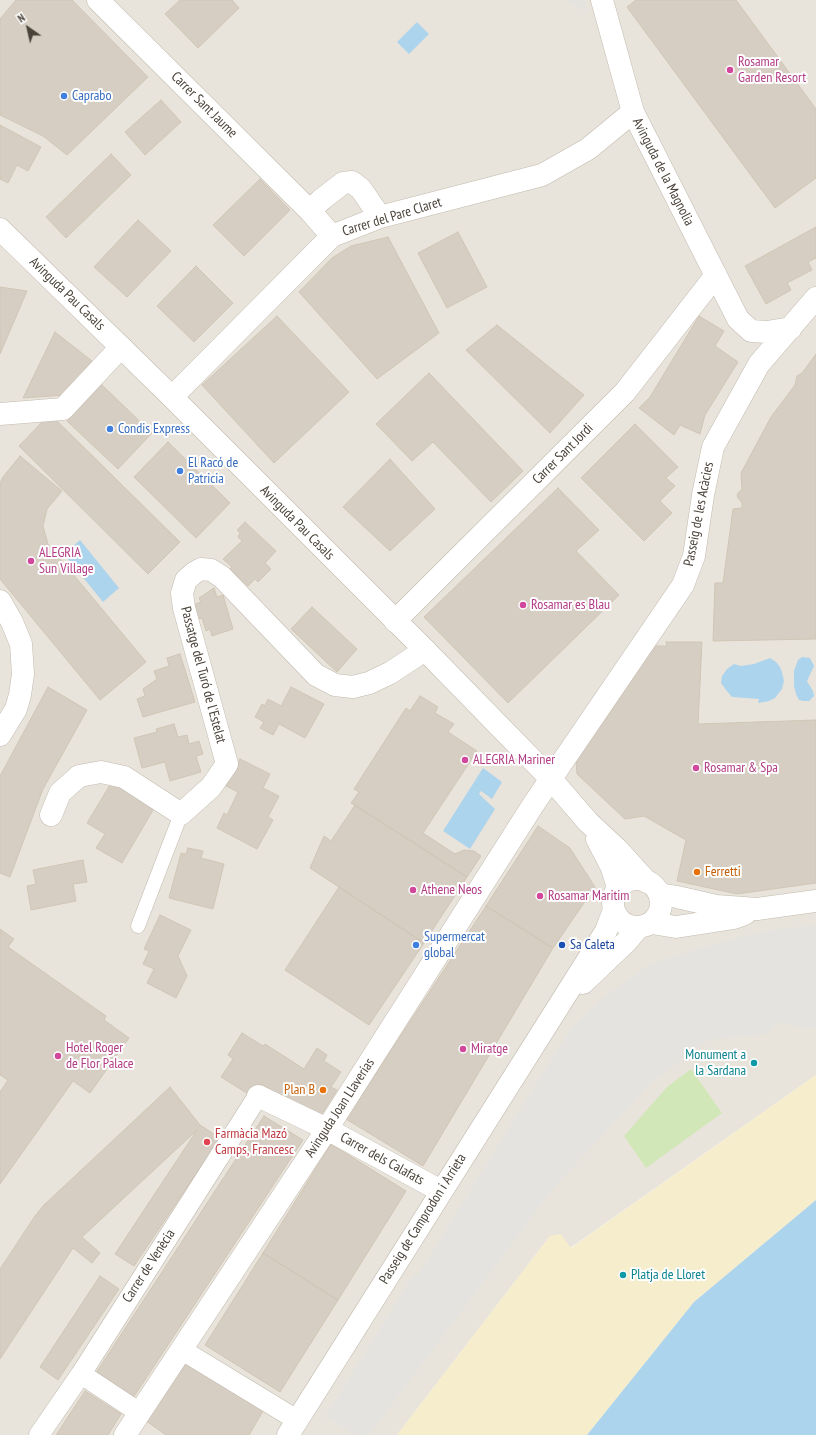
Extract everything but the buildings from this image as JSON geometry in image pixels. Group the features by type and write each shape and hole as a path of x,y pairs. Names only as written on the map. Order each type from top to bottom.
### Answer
{"street":[{"name":"Carrer Sant Jaume","path":"98,0 310,211 332,236"},
{"name":"Avinguda de la Magnolia","path":"602,0 633,112 738,319 752,331"},
{"name":"Carrer del Pare Claret","path":"172,397 332,236 380,217 542,175 588,149 633,112"},
{"path":"310,211 321,200 343,184 352,182 361,189 380,217"},
{"name":"Avinguda Pau Casals","path":"0,229 172,397 425,650 551,779 588,822 653,888"},
{"name":"Carrer Sant Jordi","path":"395,621 625,392 716,275"},
{"name":"Passeig de les Acàcies","path":"551,779 683,585 694,556 703,495 713,447 759,364 816,298"},
{"path":"759,364 757,347 752,331 767,332 791,328"},
{"path":"0,414 63,409 121,347"},
{"name":"Passatge del Turó de l'Estelat","path":"181,814 211,787 228,764 184,608 182,593 186,580 194,573 201,569 211,570 222,577 316,675 335,685 353,687 369,683 390,673 425,650"},
{"path":"0,601 12,622 21,644 23,674 16,709 0,735"},
{"path":"51,816 60,793 79,776 101,772 124,777 181,814"},
{"name":"Avinguda Joan Llaverias","path":"128,1434 140,1413 327,1129 551,779"},
{"name":"Avinguda Pau Casals","path":"588,822 612,868 618,888"},
{"path":"757,909 734,918 676,927 645,925 627,926 616,915 613,899 618,888 624,883 632,880 640,880 653,888 677,897 716,906 757,909 816,901"},
{"path":"645,925 655,919 660,910 661,899 653,888"},
{"name":"Passeig de Camprodon i Arrieta","path":"292,1427 606,931 614,910"},
{"name":"Passeig de Camprodon i Arrieta","path":"560,1004 645,925"},
{"name":"Carrer dels Calafats","path":"258,1096 327,1129 441,1191"},
{"name":"Carrer de Venècia","path":"39,1435 81,1374 258,1096"},
{"path":"182,1350 292,1427"},
{"path":"81,1374 140,1413"}],"lane":[{"path":"138,926 181,814"}],"shaded area":[{"path":"0,0 816,0 816,1075 570,1248 550,1236 397,1435 0,1435"},
{"path":"565,0 586,0 587,12"},
{"path":"816,925 816,1027 806,1029 779,1022 767,1034 708,1040 650,1084 551,1191 369,1435 355,1435 325,1417 413,1275 418,1275 572,1028 603,998 650,964 731,939 771,930"}],"green space":[{"path":"691,1069 722,1113 646,1168 624,1136 667,1087"}],"sand":[{"name":"Platja de Lloret","path":"816,1075 816,1200 694,1302 587,1435 397,1435 550,1236 561,1234 571,1248"}],"water":[{"path":"417,22 429,34 409,54 397,42"},
{"path":"80,540 119,588 103,602 64,554"},
{"path":"802,657 810,658 814,666 807,681 813,691 814,696 809,701 799,700 794,686 794,671 798,660"},
{"path":"770,658 780,667 784,681 782,689 775,698 758,703 759,699 732,697 721,683 722,676 727,669 734,664 741,666 754,664"},
{"path":"483,768 502,782 492,799 481,791 479,794 495,809 470,849 443,831"},
{"path":"816,1200 816,1435 587,1435 694,1302"}],"place":[{"name":"Rosamar Garden Resort","path":"730,70"},
{"name":"Caprabo","path":"64,96"},
{"name":"Condis Express","path":"110,429"},
{"name":"El Racó de Patricia","path":"180,471"},
{"name":"ALEGRIA Sun Village","path":"31,561"},
{"name":"Rosamar es Blau","path":"523,605"},
{"name":"ALEGRIA Mariner","path":"465,760"},
{"name":"Rosamar & Spa","path":"696,768"},
{"name":"Ferretti","path":"697,872"},
{"name":"Athene Neos","path":"413,890"},
{"name":"Rosamar Maritim","path":"540,896"},
{"name":"Supermercat global","path":"416,945"},
{"name":"Sa Caleta","path":"562,945"},
{"name":"Miratge","path":"463,1049"},
{"name":"Hotel Roger de Flor Palace","path":"58,1056"},
{"name":"Monument a la Sardana","path":"754,1063"},
{"name":"Plan B","path":"323,1090"},
{"name":"Farmàcia Mazó Camps, Francesc","path":"207,1142"},
{"name":"Platja de Lloret","path":"623,1275"}]}
